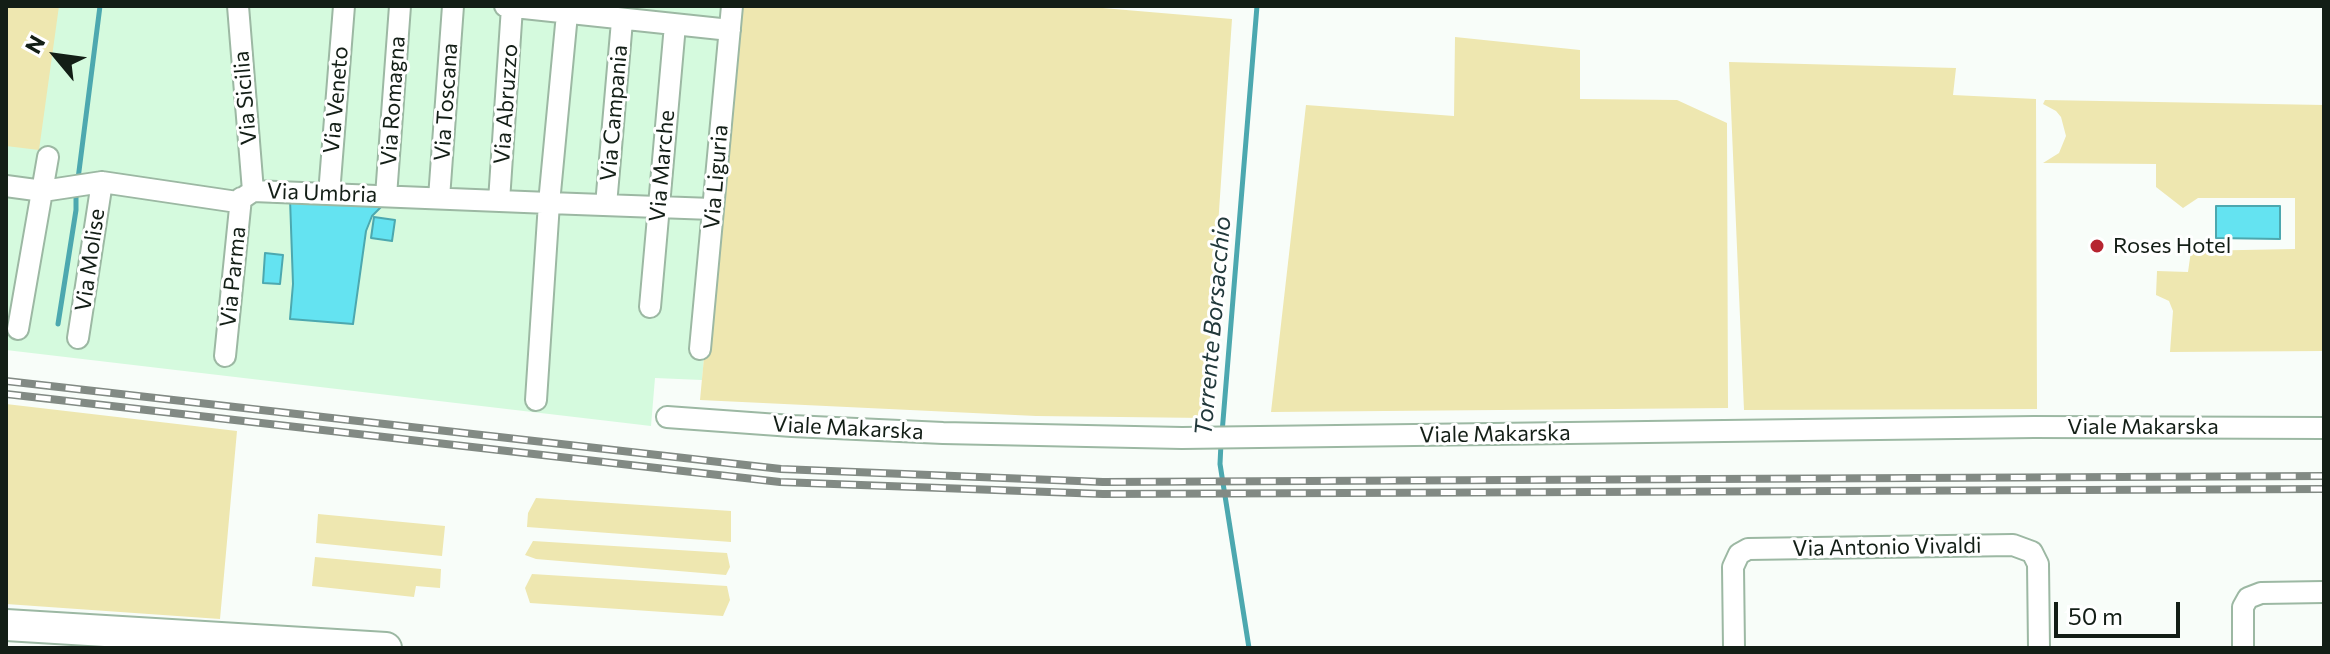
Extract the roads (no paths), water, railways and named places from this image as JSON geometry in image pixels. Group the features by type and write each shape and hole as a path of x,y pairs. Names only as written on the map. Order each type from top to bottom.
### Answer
{"main road":[{"path":"6,625 386,648"}],"street":[{"name":"Via Sicilia","path":"238,6 247,195"},
{"name":"Via Veneto","path":"329,194 344,6"},
{"name":"Via Romagna","path":"386,196 400,6"},
{"name":"Via Toscana","path":"439,198 453,6"},
{"path":"505,6 622,21 730,30"},
{"name":"Via Liguria","path":"700,349 732,6"},
{"name":"Via Abruzzo","path":"499,201 512,7"},
{"path":"536,400 549,203 567,14"},
{"name":"Via Campania","path":"606,205 622,21"},
{"name":"Via Marche","path":"650,307 675,25"},
{"path":"18,329 48,157"},
{"name":"Via Umbria","path":"6,186 43,191 102,182 237,202 247,195 329,194 712,209"},
{"name":"Via Molise","path":"78,338 102,182"},
{"name":"Via Parma","path":"225,356 247,195"},
{"name":"Viale Makarska","path":"667,417 963,434 1182,438 2034,427 2324,428"},
{"name":"Via Antonio Vivaldi","path":"1734,648 1734,563 1739,554 1750,548 2013,545 2032,552 2038,564 2039,648"},
{"path":"2243,648 2243,607 2252,595 2324,592"}],"water":[{"path":"290,199 382,206 372,216 366,231 353,324 290,319 293,284"},
{"path":"2216,206 2280,206 2280,239 2216,238"},
{"path":"374,217 395,220 392,241 371,238"},
{"path":"265,253 283,255 280,284 263,283"}],"waterway":[{"path":"78,179 100,6"},
{"name":"Torrente Borsacchio","path":"1222,433 1257,6"},
{"path":"58,324 76,197"},
{"name":"Torrente Borsacchio","path":"1221,443 1220,464 1249,648"}],"railway":[{"path":"6,381 781,469 1103,482 2324,476"},
{"path":"6,394 780,482 1103,494 2324,489"}],"place":[{"name":"Roses Hotel","path":"2097,246"}]}
